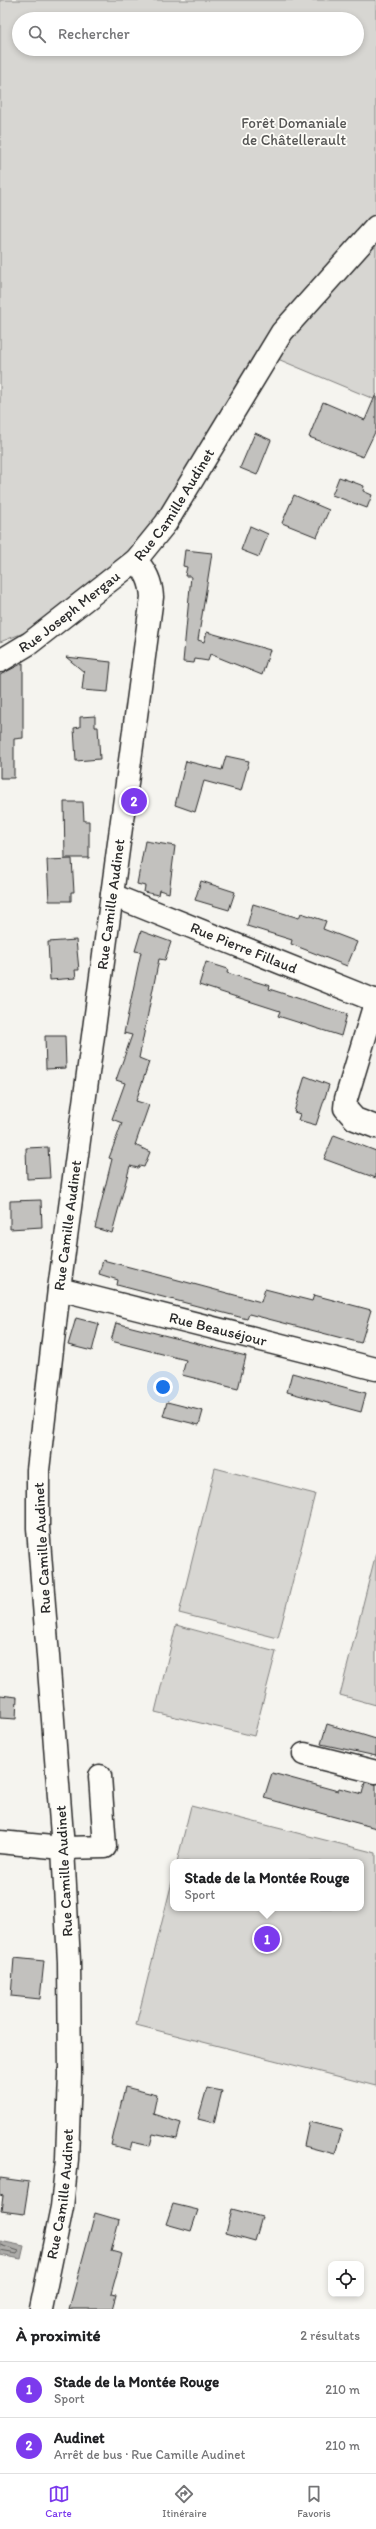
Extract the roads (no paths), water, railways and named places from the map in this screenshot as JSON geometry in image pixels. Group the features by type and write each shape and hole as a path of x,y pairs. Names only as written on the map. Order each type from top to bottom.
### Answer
{"street":[{"name":"Rue Camille Audinet","path":"41,2309 62,2207 67,2159 70,2075 69,1962 63,1848 38,1528 38,1470 59,1289 152,597 151,584 145,571 136,560 166,523 282,332 376,227"},
{"name":"Rue Joseph Mergau","path":"0,661 30,643 136,560"},
{"name":"Rue Pierre Fillaud","path":"112,895 376,1000"},
{"path":"376,1000 346,1099 345,1108 355,1120 376,1127"},
{"name":"Rue Beauséjour","path":"59,1289 376,1369"},
{"path":"304,1754 376,1772"},
{"path":"0,1842 63,1848 105,1847 100,1776"}],"water":[{"path":"0,2241 24,2246 21,2259 0,2255"}],"place":[{"name":"Audinet","path":"134,801"},
{"name":"Stade de la Montée Rouge","path":"267,1939"}],"park label":[{"name":"Forêt Domaniale de Châtellerault","path":"294,132"}]}
